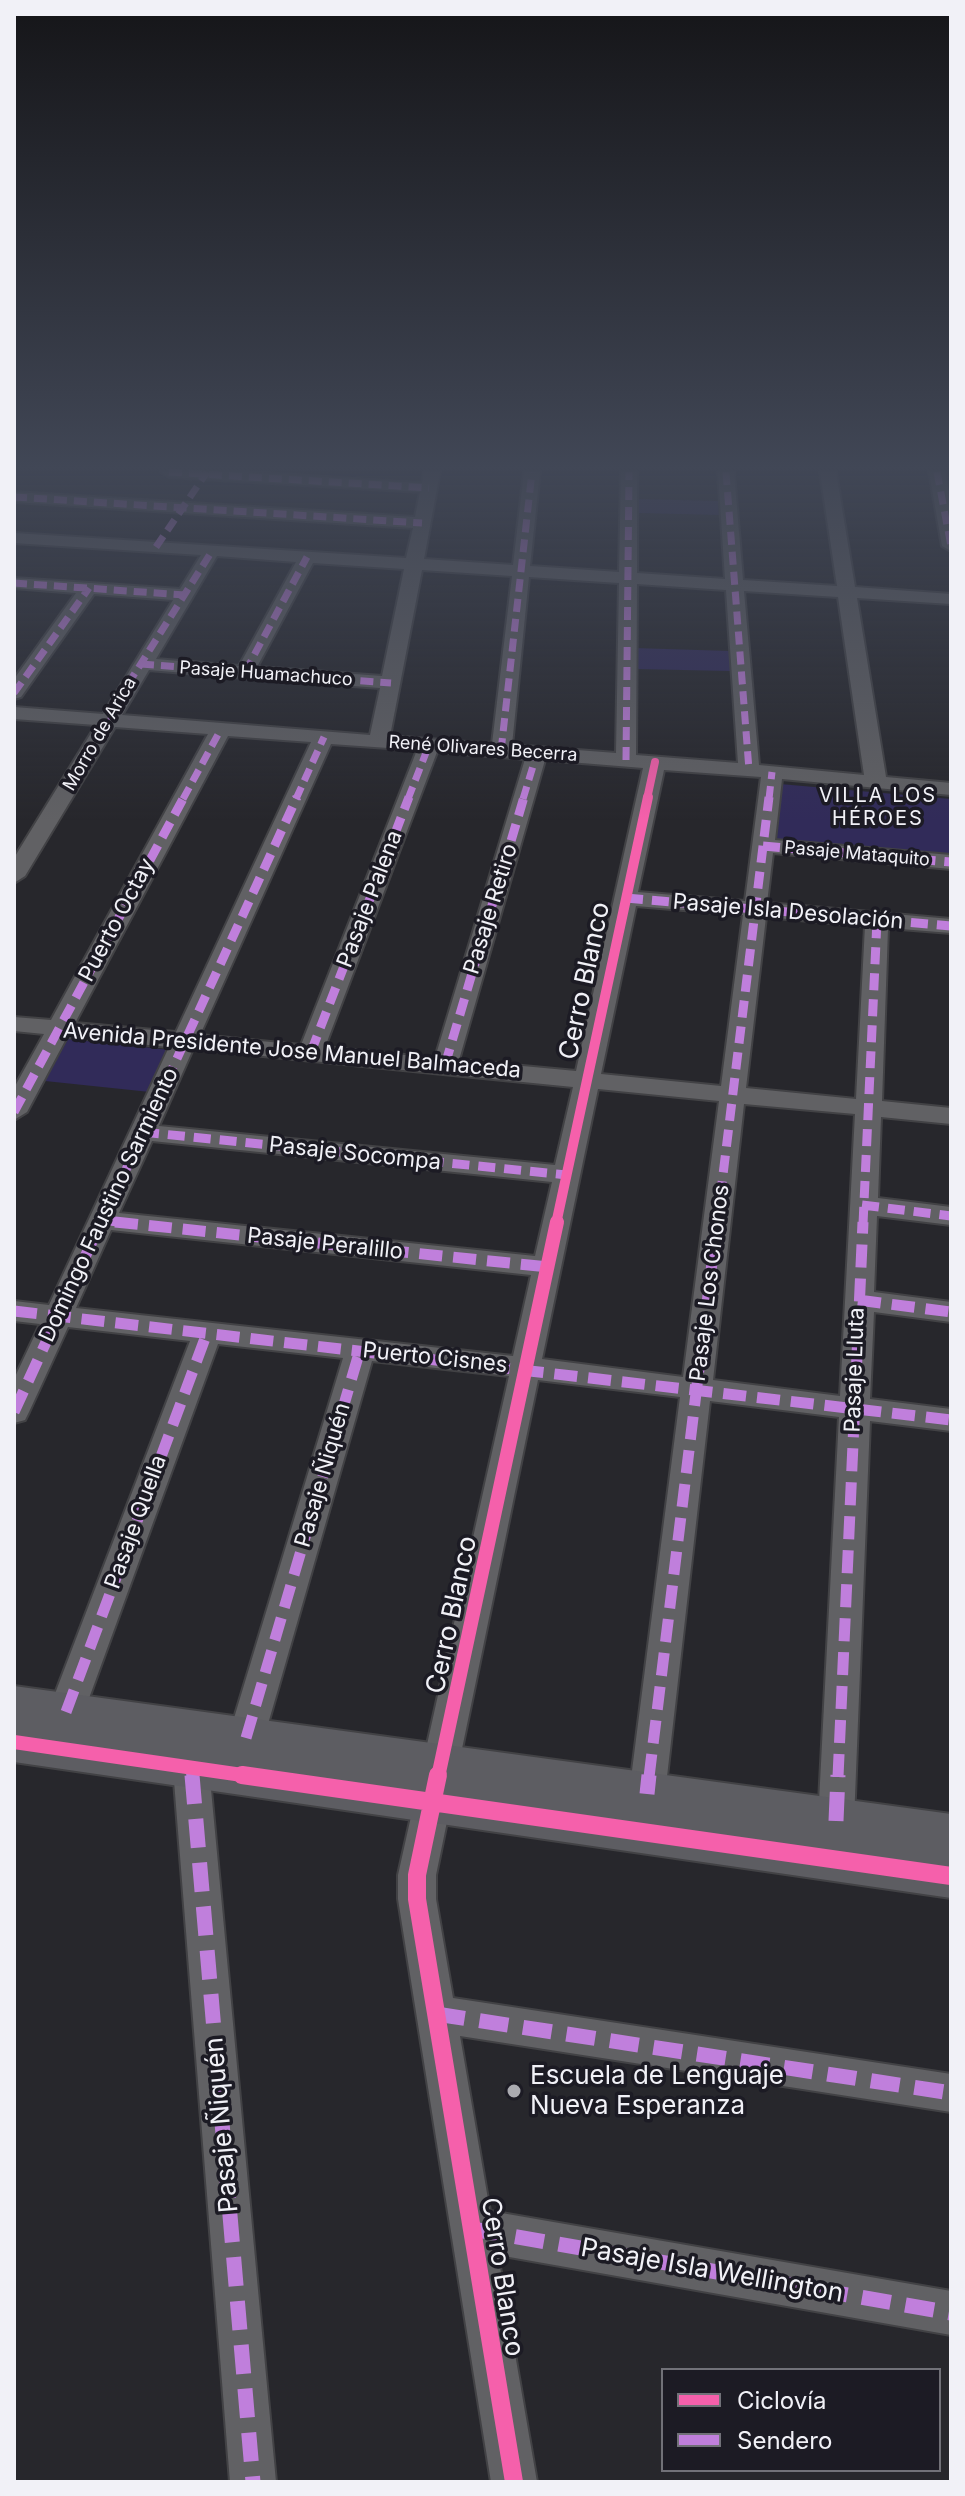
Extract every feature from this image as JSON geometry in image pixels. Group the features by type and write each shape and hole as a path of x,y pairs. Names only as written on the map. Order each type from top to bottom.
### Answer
{"street":[{"path":"14,693 89,588"},
{"path":"96,588 185,595"},
{"name":"Morro de Arica","path":"14,876 111,720 113,708 189,588"},
{"path":"245,672 290,588"},
{"path":"379,741 409,588"},
{"path":"501,751 520,588"},
{"path":"626,760 627,588"},
{"name":"Pasaje Los Chonos","path":"647,1794 763,846 760,771 735,588"},
{"path":"756,588 951,599"},
{"path":"846,588 876,782"},
{"name":"Pasaje Huamachuco","path":"141,664 391,683"},
{"name":"René Olivares Becerra","path":"14,713 655,762 951,789"},
{"name":"Puerto Octay","path":"14,1112 221,729"},
{"name":"Domingo Faustino Sarmiento","path":"14,1412 324,737"},
{"name":"Pasaje Palena","path":"311,1052 429,745"},
{"name":"Pasaje Retiro","path":"445,1065 537,753"},
{"name":"Cerro Blanco","path":"514,2482 416,1887 655,762"},
{"name":"Pasaje Mataquito","path":"763,846 951,862"},
{"name":"Pasaje Isla Desolación","path":"626,898 951,926"},
{"name":"Pasaje Lluta","path":"836,1821 877,920"},
{"name":"Avenida Presidente Jose Manuel Balmaceda","path":"14,1024 951,1116"},
{"name":"Pasaje Socompa","path":"142,1132 567,1175"},
{"path":"862,1205 951,1216"},
{"name":"Pasaje Peralillo","path":"101,1220 548,1267"},
{"path":"858,1300 951,1312"},
{"name":"Puerto Cisnes","path":"14,1311 527,1368 951,1420"},
{"name":"Pasaje Quella","path":"66,1712 207,1333"},
{"name":"Pasaje Ñiquén","path":"246,1738 360,1350"},
{"path":"14,1705 246,1738 436,1785 951,1876"},
{"path":"14,1742 191,1768 436,1785 647,1794 951,1836"},
{"name":"Pasaje Ñiquén","path":"191,1768 253,2482"},
{"path":"436,2014 951,2093"},
{"name":"Pasaje Isla Wellington","path":"472,2229 951,2313"}],"shaded area":[{"path":"634,648 730,651 731,671 634,669"},
{"path":"780,784 951,799 951,859 769,840"},
{"path":"68,1039 170,1050 150,1092 45,1081"}],"marked path":[{"path":"14,693 89,588"},
{"path":"92,588 185,595"},
{"path":"111,720 113,708 188,588"},
{"path":"245,672 290,588"},
{"path":"501,751 519,588"},
{"path":"626,760 628,588"},
{"path":"735,588 749,770"},
{"path":"141,664 391,683"},
{"path":"14,1112 221,729"},
{"path":"14,1412 324,737"},
{"path":"311,1052 429,745"},
{"path":"445,1065 537,753"},
{"path":"647,1794 772,772"},
{"path":"763,846 951,862"},
{"path":"626,898 951,926"},
{"path":"836,1821 877,920"},
{"path":"142,1132 567,1175"},
{"path":"862,1205 951,1216"},
{"path":"101,1220 548,1267"},
{"path":"858,1300 951,1312"},
{"path":"14,1311 527,1368 951,1420"},
{"path":"66,1712 207,1333"},
{"path":"246,1738 360,1350"},
{"path":"191,1768 253,2482"},
{"path":"436,2014 951,2093"},
{"path":"472,2229 951,2313"}],"cycle path":[{"path":"514,2482 417,1899 417,1875 655,762"},
{"path":"14,1742 951,1876"}],"place":[{"name":"Escuela de Lenguaje Nueva Esperanza","path":"514,2091"}],"district":[{"name":"VILLA LOS HÉROES","path":"878,808"}]}
